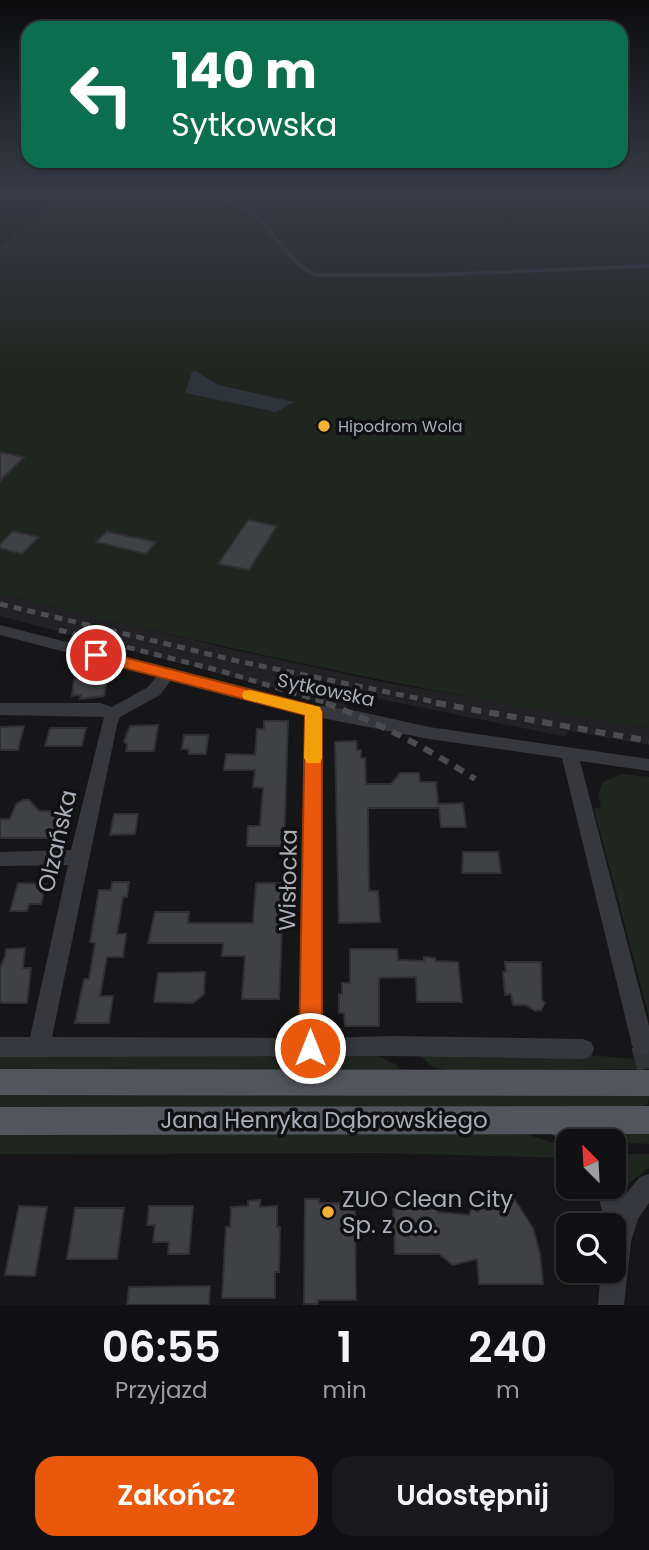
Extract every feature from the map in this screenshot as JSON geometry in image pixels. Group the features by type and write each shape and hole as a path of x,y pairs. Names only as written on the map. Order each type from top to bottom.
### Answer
{"main road":[{"name":"Jana Henryka Dąbrowskiego","path":"0,1082 649,1083"},
{"name":"Jana Henryka Dąbrowskiego","path":"0,1121 649,1120"}],"street":[{"name":"Sytkowska","path":"0,630 314,712 358,717 429,733 649,765"},
{"path":"0,709 100,709 113,714 153,691 167,674"},
{"name":"Wisłocka","path":"310,1048 314,712"},
{"name":"Olzańska","path":"39,1046 78,857 113,714"},
{"path":"569,753 643,1045"},
{"path":"0,859 78,857"},
{"path":"0,1046 583,1049"},
{"path":"551,1120 562,1129"},
{"path":"626,1217 649,1186"},
{"path":"611,1305 614,1283"}],"shaded area":[{"name":"Hipodrom Wola","path":"0,255 649,255 649,728 485,700 323,668 0,593"},
{"path":"195,371 219,385 294,402 276,412 185,393 192,372"},
{"path":"0,593 226,648 388,683 649,728 649,745 568,731 566,737 356,694 343,711 289,692 0,616"},
{"path":"621,774 649,777 649,1017 594,809 601,807 598,794 603,782"},
{"path":"0,1051 376,1055 402,1070 0,1071"},
{"path":"416,1053 562,1053 649,1060 649,1069 450,1071 433,1067"},
{"path":"0,1095 649,1097 648,1104 638,1108 0,1108"},
{"path":"523,1133 556,1144 556,1158 386,1153 0,1154 0,1134"},
{"path":"626,1134 649,1134 649,1144 626,1143"},
{"path":"626,1154 649,1154 649,1168 626,1185"}],"building":[{"path":"0,452 24,457 0,481"},
{"path":"248,520 277,526 249,570 218,564"},
{"path":"13,531 39,537 22,554 0,548 0,544"},
{"path":"107,531 156,542 146,554 96,542"},
{"path":"107,678 104,696 80,699 81,695 72,696 74,679"},
{"path":"264,721 288,721 284,846 247,846 248,826 260,826 263,788 253,787 255,770 224,770 226,754 255,755 257,729 264,729"},
{"path":"158,725 154,751 126,751 127,745 124,741 130,726"},
{"path":"24,726 18,750 0,750 0,727"},
{"path":"50,728 86,728 82,746 45,746"},
{"path":"184,735 208,735 206,754 189,754 188,749 182,749"},
{"path":"356,741 357,750 361,750 361,758 365,758 366,784 391,784 400,773 419,773 420,782 436,782 438,804 463,803 466,827 441,827 439,808 368,808 369,891 378,891 380,922 339,923 335,742"},
{"path":"29,800 39,811 60,811 53,838 0,838 0,819 10,819 16,804"},
{"path":"114,814 138,814 135,834 110,835"},
{"path":"463,852 498,852 501,873 462,873"},
{"path":"112,882 129,882 127,897 123,897 117,934 126,934 123,957 107,957 100,996 113,996 109,1023 75,1023 84,979 89,979 95,943 90,942 99,890 111,890"},
{"path":"18,883 46,884 41,904 29,904 27,911 10,911"},
{"path":"256,883 284,883 279,999 242,999 245,956 222,956 223,943 148,943 155,912 189,912 188,923 253,923"},
{"path":"25,948 23,968 31,968 27,1003 0,1003 0,968 6,949"},
{"path":"350,949 397,949 398,960 424,961 424,957 435,958 436,961 458,962 462,1002 417,1002 416,977 379,978 379,1026 345,1026 344,1013 339,1013 339,994 342,994 342,983 350,983"},
{"path":"505,962 541,962 542,1000 545,1003 541,1010 535,1011 526,1005 513,1005 511,994 505,995"},
{"path":"205,972 204,994 193,1003 154,1002 158,973"},
{"path":"513,1197 533,1228 540,1254 543,1284 479,1284 477,1259 453,1265 439,1254 395,1254 393,1209 437,1209 438,1212 469,1215 472,1208 478,1212 483,1202 491,1207 497,1199 504,1204"},
{"path":"305,1199 319,1199 319,1203 355,1203 356,1300 318,1300 318,1304 304,1304"},
{"path":"260,1200 260,1207 277,1206 277,1227 280,1227 279,1272 275,1272 275,1298 222,1298 226,1227 230,1227 231,1207 248,1206 248,1201"},
{"path":"19,1206 47,1207 35,1276 5,1275"},
{"path":"149,1206 193,1206 189,1254 168,1254 169,1242 153,1242 155,1225 147,1225"},
{"path":"75,1208 124,1208 117,1259 67,1259"},
{"path":"210,1286 209,1305 127,1305 129,1287"}],"waterway":[{"path":"290,255 299,265 315,275 428,275 649,266"}],"tunnel":[{"path":"643,1045 649,1068"}],"railway":[{"path":"0,604 242,662 445,704"},
{"path":"59,630 221,671 330,704"},
{"path":"326,703 402,737 475,779"},
{"path":"436,703 649,741"}],"slow traffic":[{"path":"250,695 314,712 313,758"}],"place":[{"name":"Hipodrom Wola","path":"324,426"},
{"name":"ZUO Clean City Sp. z o.o.","path":"328,1212"}],"route":[{"path":"96,655 314,712 310,1048"}]}
